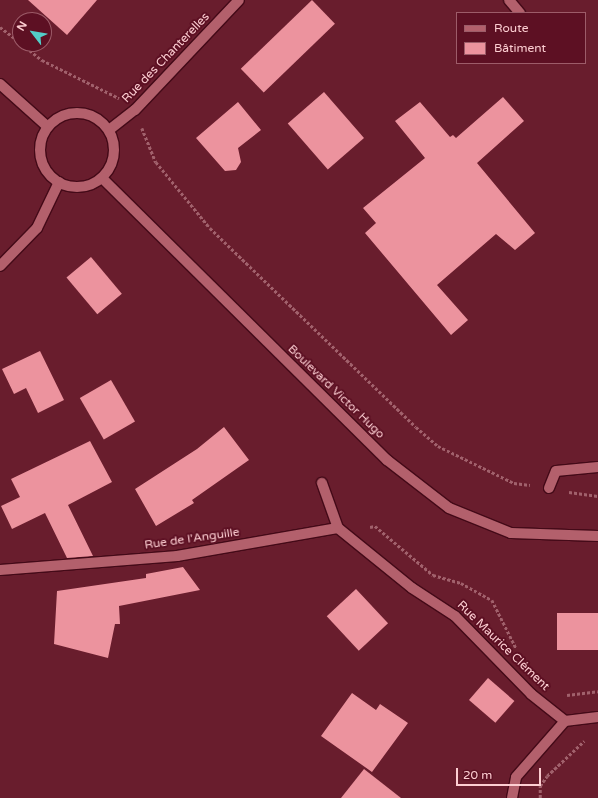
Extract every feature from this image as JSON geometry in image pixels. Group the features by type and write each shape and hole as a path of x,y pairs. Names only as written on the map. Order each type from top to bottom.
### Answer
{"street":[{"name":"Rue des Chanterelles","path":"109,130 134,112 239,0"},
{"path":"509,0 519,12"},
{"path":"0,84 48,127"},
{"path":"79,112 101,121 109,130 113,139 113,160 102,178 81,187 59,182 43,164 42,138 48,127 57,119 79,112"},
{"name":"Boulevard Victor Hugo","path":"102,178 387,460 449,508 511,533 598,536"},
{"path":"0,266 37,228 59,182"},
{"path":"548,488 556,471 598,467"},
{"path":"322,483 338,528"},
{"name":"Rue de l'Anguille","path":"0,570 177,556 338,528"},
{"name":"Rue Maurice Clément","path":"338,528 412,588 455,616 531,694 565,721"},
{"path":"512,798 516,777 565,721 598,716"}],"path":[{"path":"0,27 12,36"},
{"path":"32,52 42,60 119,98 134,112 156,162 210,228 438,446 514,483 598,496"},
{"path":"540,798 540,786 547,776 581,741 592,740"}],"building":[{"path":"28,0 97,0 67,35 52,22 52,12 41,12"},
{"path":"312,0 335,24 264,93 241,69"},
{"path":"324,92 364,138 328,170 288,123"},
{"path":"503,97 524,121 477,163 535,233 515,250 496,234 437,285 468,320 451,335 365,233 376,223 363,208 425,158 395,121 420,102 450,137 453,135 456,138"},
{"path":"238,102 261,130 238,148 241,162 236,170 225,171 196,138"},
{"path":"91,257 122,294 97,314 66,278"},
{"path":"40,351 64,400 38,413 26,388 14,394 2,369"},
{"path":"111,380 135,422 104,440 80,398"},
{"path":"224,427 249,460 192,500 194,503 156,526 135,489 197,449"},
{"path":"90,441 112,482 68,505 93,556 67,558 45,513 12,529 1,506 20,497 11,479"},
{"path":"183,567 200,590 119,606 120,624 115,624 108,658 54,644 57,591 146,578 146,574"},
{"path":"356,589 388,623 359,651 327,616"},
{"path":"557,613 598,613 598,650 557,650"},
{"path":"488,678 514,701 495,723 469,700"},
{"path":"352,693 376,710 380,704 408,723 372,772 321,736"},
{"path":"364,769 401,798 341,798"}]}
